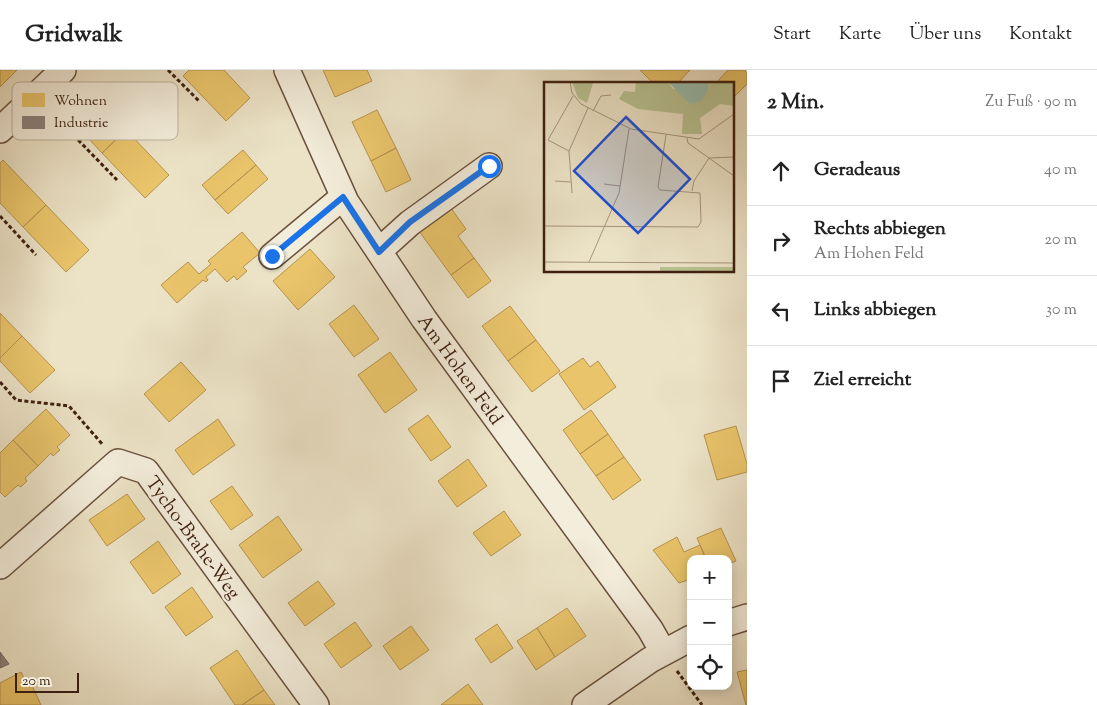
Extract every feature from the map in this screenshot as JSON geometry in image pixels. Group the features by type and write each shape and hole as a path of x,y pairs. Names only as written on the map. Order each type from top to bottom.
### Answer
{"street":[{"path":"51,82 63,70"},
{"name":"Am Hohen Feld","path":"287,70 343,197 424,318 650,629 663,652"},
{"path":"0,130 12,119"},
{"path":"379,252 410,222 489,166"},
{"path":"272,256 343,197"},
{"path":"0,566 118,462"},
{"name":"Tycho-Brahe-Weg","path":"118,462 146,471 316,705"},
{"path":"732,622 747,617"},
{"path":"585,705 663,652 687,640"}],"path":[{"path":"168,70 199,101"},
{"path":"78,140 117,180"},
{"path":"0,216 36,254"},
{"path":"0,382 16,400 69,406 118,462"},
{"path":"663,652 702,705"}],"building: Wohnen":[{"path":"0,70 17,70 0,87"},
{"path":"189,70 224,70 250,98 226,121 183,76"},
{"path":"323,70 367,70 372,81 335,97"},
{"path":"640,70 690,70 679,82 652,82"},
{"path":"728,70 744,70 747,73 747,84 734,97 734,82 717,82"},
{"path":"377,110 396,148 371,161 352,122"},
{"path":"90,140 116,140 102,153"},
{"path":"116,140 136,140 169,175 145,198 102,153"},
{"path":"396,148 411,180 386,192 371,161"},
{"path":"243,150 256,165 215,200 202,185"},
{"path":"3,160 46,205 23,227 0,203 0,163"},
{"path":"256,165 268,179 228,214 215,200"},
{"path":"448,204 466,229 458,236 474,258 451,275 416,227"},
{"path":"46,205 89,250 66,272 23,227"},
{"path":"242,232 260,253 243,267 247,271 237,280 234,276 227,282 215,269 206,277 208,280 206,282 203,280 177,303 161,285 188,262 199,274 211,264 208,261"},
{"path":"310,249 335,277 298,310 273,281"},
{"path":"474,258 491,281 468,298 451,275"},
{"path":"354,305 379,339 354,357 329,324"},
{"path":"510,306 536,340 508,361 482,326"},
{"path":"0,313 22,336 0,358"},
{"path":"22,336 55,370 30,393 0,361 0,358"},
{"path":"536,340 560,371 532,392 508,361"},
{"path":"390,352 417,390 385,413 358,375"},
{"path":"583,358 590,367 598,361 616,387 584,410 559,374"},
{"path":"181,362 206,390 169,422 144,394"},
{"path":"46,409 70,435 57,447 60,450 53,456 51,453 38,466 13,440"},
{"path":"591,410 608,434 580,454 563,430"},
{"path":"428,415 451,447 431,461 408,429"},
{"path":"218,419 235,445 193,475 175,450"},
{"path":"736,426 747,464 747,472 717,480 704,435"},
{"path":"608,434 624,457 596,476 580,454"},
{"path":"13,440 38,466 25,478 27,481 21,487 18,485 5,497 0,492 0,453"},
{"path":"624,457 641,480 613,500 596,476"},
{"path":"468,459 487,486 457,507 438,481"},
{"path":"232,486 253,515 231,530 210,501"},
{"path":"127,494 145,519 107,546 89,520"},
{"path":"504,511 521,535 491,556 473,533"},
{"path":"278,516 302,550 263,578 239,545"},
{"path":"721,528 736,561 732,562 732,555 704,555 697,538"},
{"path":"677,537 684,552 700,545 704,555 687,555 687,580 679,583 653,550"},
{"path":"158,541 181,574 153,594 130,562"},
{"path":"318,581 335,604 305,626 288,603"},
{"path":"192,587 213,617 186,636 165,607"},
{"path":"567,608 586,636 555,657 537,628"},
{"path":"355,622 372,646 341,668 324,644"},
{"path":"497,624 513,648 491,663 475,639"},
{"path":"411,626 429,650 400,670 383,646"},
{"path":"537,628 555,657 536,670 517,641"},
{"path":"237,650 264,690 242,705 235,705 210,668"},
{"path":"747,670 747,705 746,705 737,672"},
{"path":"21,672 25,680 29,679 41,705 0,705 0,683"},
{"path":"468,684 483,705 441,705"},
{"path":"264,690 275,705 242,705"}],"building: Industrie":[{"path":"0,652 9,664 0,668"}],"route":[{"path":"272,256 343,197 379,252 410,222 489,166"}]}
